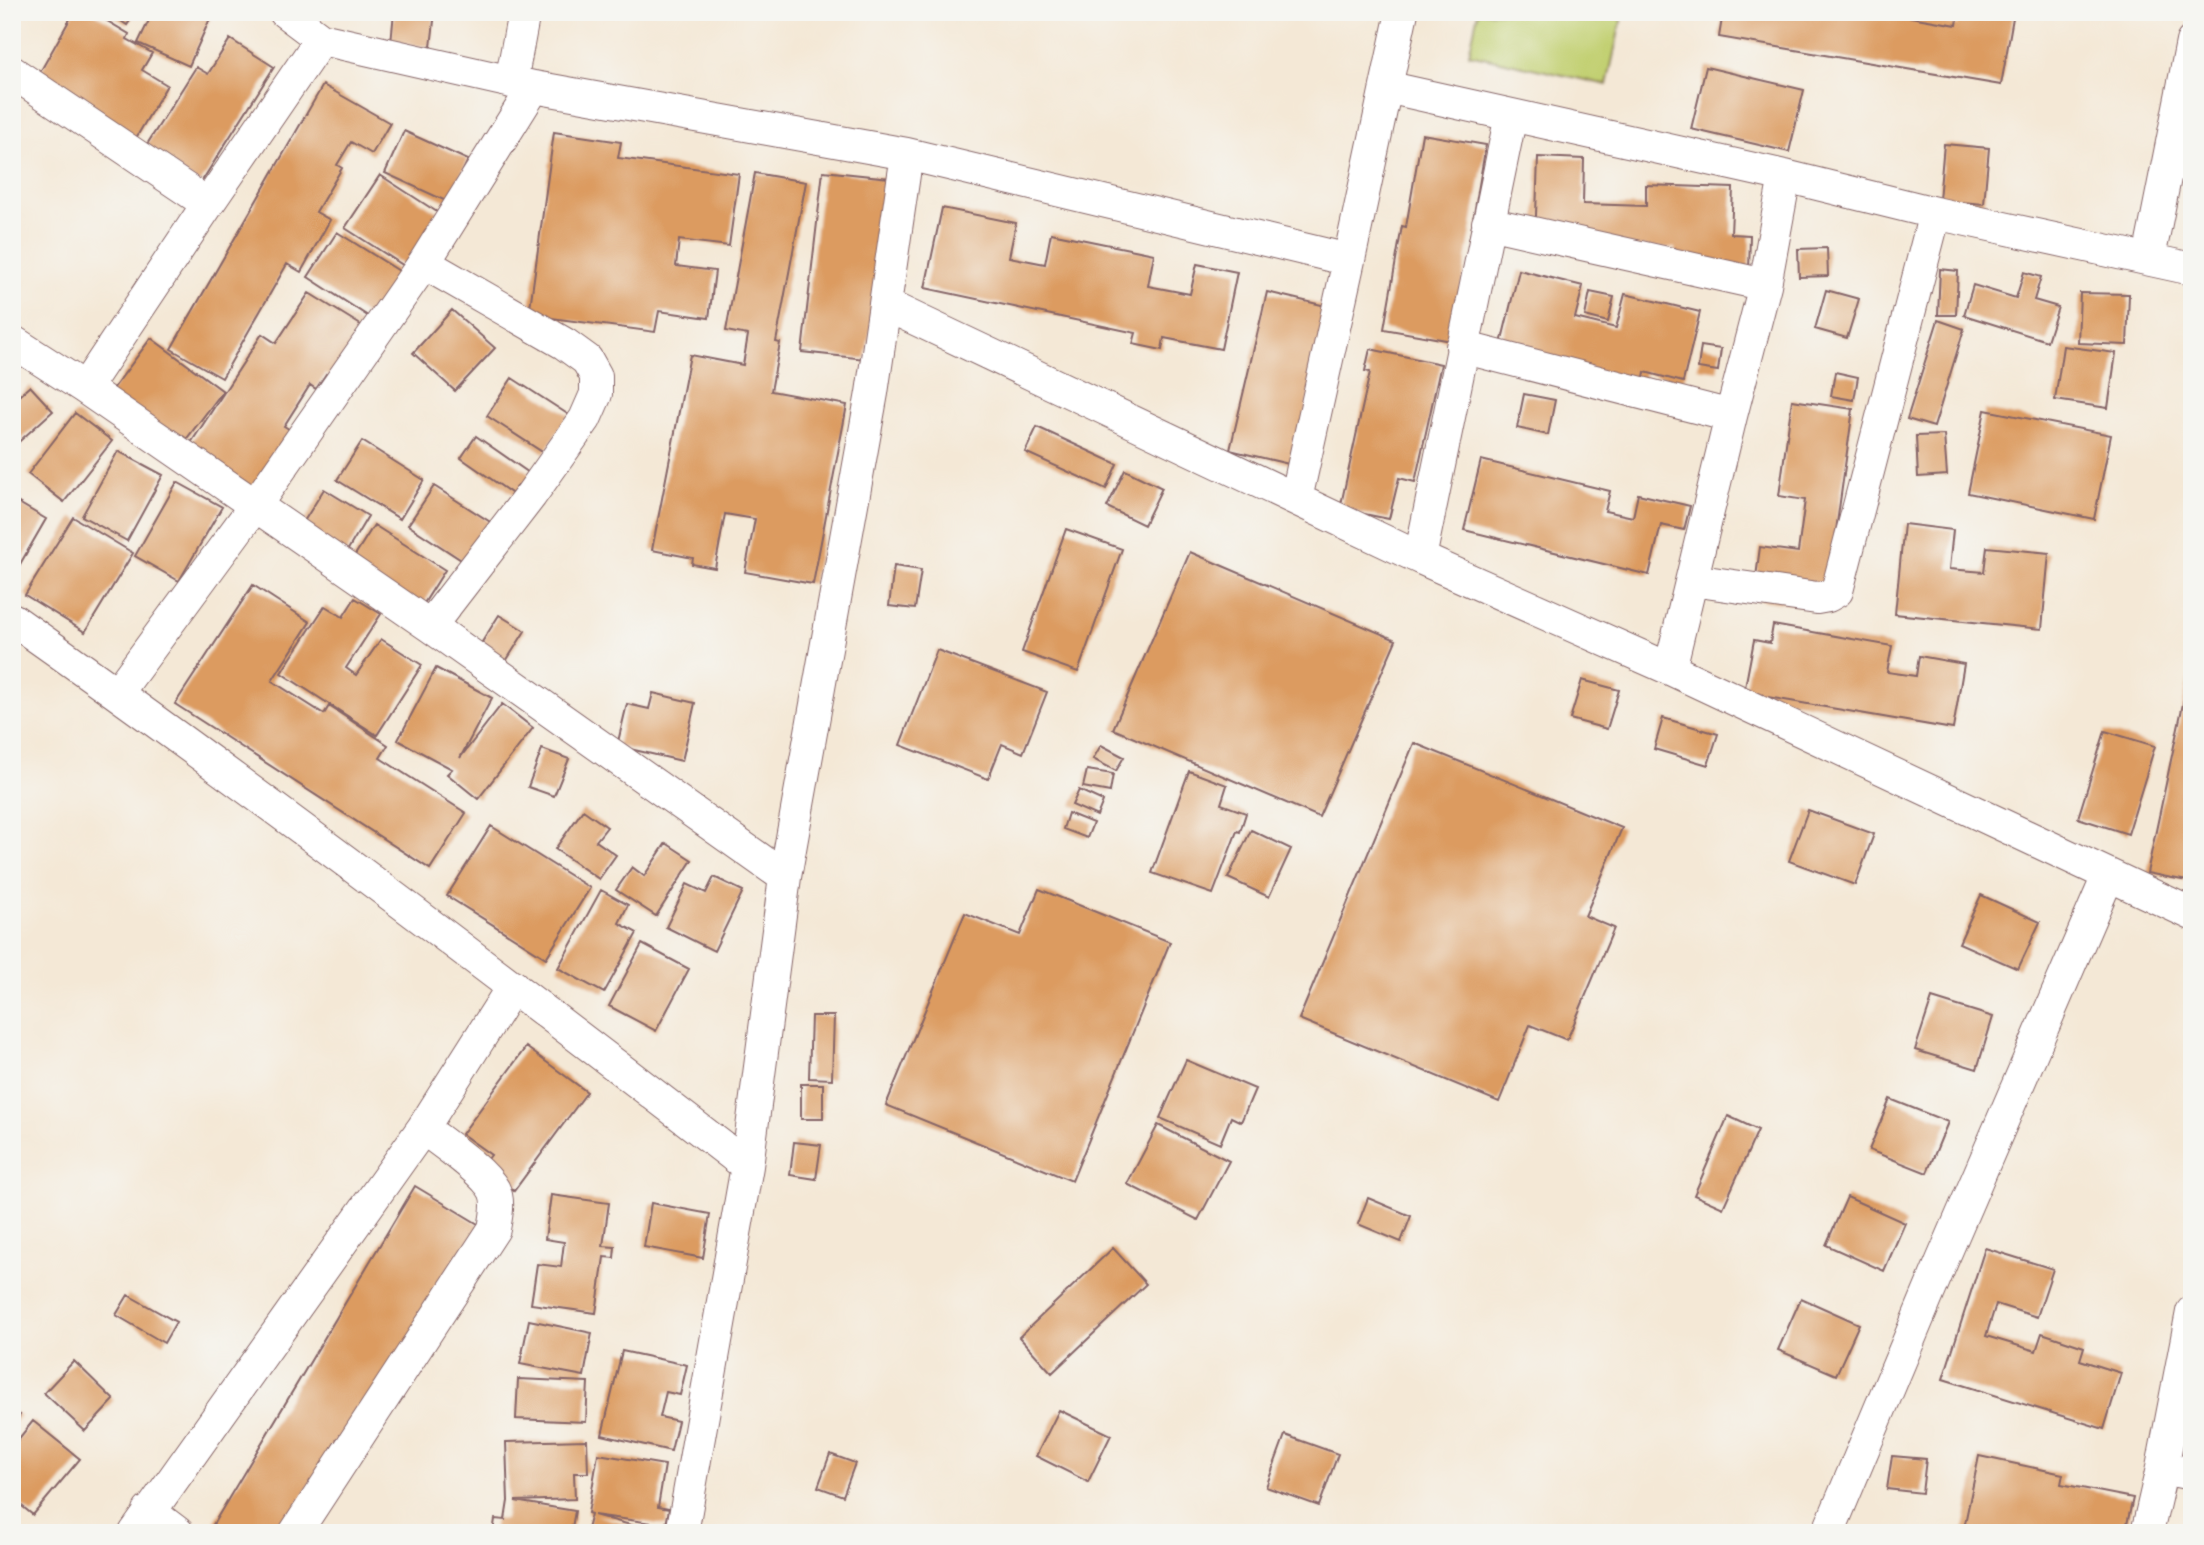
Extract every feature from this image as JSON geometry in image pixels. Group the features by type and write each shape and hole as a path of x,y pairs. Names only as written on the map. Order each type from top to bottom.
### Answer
{"street":[{"path":"285,12 321,38 523,85 907,154 1349,260"},
{"path":"117,693 254,507 424,263 523,85 524,12"},
{"path":"1296,499 1402,12"},
{"path":"85,388 321,38"},
{"path":"2150,258 2190,52"},
{"path":"12,72 208,204"},
{"path":"1386,87 2192,269"},
{"path":"1420,558 1511,115"},
{"path":"682,1533 747,1166 785,877 886,305 907,154"},
{"path":"1670,669 1765,285 1785,176"},
{"path":"1692,580 1817,598 1837,591 1935,213"},
{"path":"1488,223 1765,285"},
{"path":"424,263 565,344 587,360 596,376 596,394 585,419 531,495 430,626"},
{"path":"886,305 1420,558 1670,669 2192,914"},
{"path":"12,341 85,388 430,626 785,877"},
{"path":"1462,347 1731,416"},
{"path":"12,619 117,693 513,986 747,1166"},
{"path":"1828,1533 2108,876"},
{"path":"178,1533 142,1522 423,1128 513,986"},
{"path":"295,1533 494,1229 498,1207 495,1191 474,1169 423,1128"},
{"path":"2147,1533 2177,1471 2192,1312"}],"green space":[{"path":"1478,12 1623,12 1607,85 1469,54"}],"building":[{"path":"74,12 92,12 129,34 127,39 152,53 142,70 167,85 136,138 35,81"},
{"path":"108,12 136,12 127,25"},
{"path":"153,12 213,12 189,66 138,43"},
{"path":"394,12 435,12 431,47 391,43"},
{"path":"1723,12 1882,12 1957,25 1959,12 2014,12 2001,85 1719,37"},
{"path":"230,39 274,67 200,184 144,149 196,67 208,74"},
{"path":"1706,67 1804,90 1789,152 1691,129"},
{"path":"323,85 390,123 372,154 351,142 337,165 342,168 316,212 330,220 301,272 287,264 222,378 171,349"},
{"path":"404,131 468,160 448,202 385,173"},
{"path":"554,132 621,142 618,158 739,174 729,246 679,240 676,266 715,271 709,318 659,311 655,332 529,315"},
{"path":"1422,134 1486,145 1452,341 1384,329"},
{"path":"1944,144 1989,148 1984,204 1939,200"},
{"path":"1538,157 1584,159 1583,204 1646,206 1646,185 1733,188 1731,234 1750,235 1749,272 1674,270 1675,248 1535,244"},
{"path":"823,171 899,179 865,359 802,352"},
{"path":"755,173 806,182 776,342 780,343 771,391 847,405 813,584 745,572 755,519 725,514 715,568 692,564 693,558 652,550 690,355 743,365 748,335 726,331"},
{"path":"380,175 454,223 420,276 345,228"},
{"path":"942,208 1016,223 1009,257 1045,264 1051,233 1154,254 1148,286 1190,294 1197,264 1237,272 1221,349 1164,338 1162,350 1133,344 1136,333 925,288"},
{"path":"337,232 404,274 374,320 308,277"},
{"path":"1827,248 1828,276 1799,277 1798,249"},
{"path":"1940,269 1958,271 1956,315 1938,315"},
{"path":"1519,270 1583,286 1575,318 1616,328 1625,294 1700,312 1683,382 1645,372 1643,382 1500,348"},
{"path":"2024,272 2041,277 2034,300 2058,307 2047,341 1964,315 1973,285 2016,298"},
{"path":"1826,290 1859,299 1847,338 1815,329"},
{"path":"1267,292 1330,307 1293,465 1230,450"},
{"path":"1590,292 1614,297 1608,322 1585,316"},
{"path":"309,293 364,327 331,378 326,374 316,389 310,385 284,426 292,431 253,491 187,449 262,334 276,343"},
{"path":"2080,293 2129,294 2127,345 2078,343"},
{"path":"452,310 495,348 455,391 413,353"},
{"path":"1938,320 1964,329 1934,427 1907,419"},
{"path":"151,338 223,391 178,450 107,397"},
{"path":"1701,346 1721,349 1718,371 1698,368"},
{"path":"2063,346 2116,353 2108,408 2055,400"},
{"path":"1370,349 1441,364 1415,482 1399,478 1389,519 1340,509 1370,372 1365,371"},
{"path":"1835,372 1858,377 1854,400 1831,396"},
{"path":"512,378 569,415 544,453 487,416"},
{"path":"30,386 53,411 12,448 12,402"},
{"path":"1524,394 1555,400 1548,435 1517,428"},
{"path":"1792,400 1853,409 1825,609 1753,599 1760,547 1798,552 1805,500 1779,496"},
{"path":"1985,410 2111,435 2094,519 1968,493"},
{"path":"75,413 112,441 64,502 28,474"},
{"path":"1037,427 1117,464 1106,489 1025,452"},
{"path":"1944,435 1947,475 1918,477 1916,436"},
{"path":"476,436 532,475 517,497 461,458"},
{"path":"362,441 424,480 400,519 337,480"},
{"path":"118,451 163,475 127,541 82,516"},
{"path":"1481,460 1610,491 1605,511 1633,517 1638,494 1690,506 1684,530 1661,525 1649,575 1464,530"},
{"path":"1125,470 1162,488 1144,525 1107,507"},
{"path":"177,482 222,507 179,581 135,556"},
{"path":"434,486 495,525 469,565 408,525"},
{"path":"324,489 368,516 343,558 298,531"},
{"path":"12,499 46,519 12,578"},
{"path":"73,517 133,553 85,632 25,595"},
{"path":"1904,524 1953,530 1949,569 1984,572 1987,547 2049,553 2042,629 1895,614"},
{"path":"374,525 445,570 421,608 350,563"},
{"path":"1066,529 1122,549 1078,672 1022,652"},
{"path":"1190,552 1396,640 1319,817 1113,729"},
{"path":"894,566 921,570 915,609 889,606"},
{"path":"253,585 310,622 272,681 324,714 329,706 388,745 380,758 466,813 430,869 175,704"},
{"path":"355,598 381,614 346,668 356,675 381,639 422,665 377,735 281,673 325,606 343,617"},
{"path":"499,615 525,631 503,666 477,650"},
{"path":"1773,625 1892,646 1887,672 1916,676 1919,656 1964,664 1953,729 1744,693 1754,640 1770,643"},
{"path":"937,650 1047,692 1023,753 1002,744 988,779 900,745"},
{"path":"2192,666 2192,882 2147,873"},
{"path":"436,668 492,698 460,758 502,704 533,728 478,799 447,774 452,769 398,740"},
{"path":"1582,680 1619,690 1607,729 1570,719"},
{"path":"653,693 695,703 682,761 617,746 627,704 649,709"},
{"path":"1663,718 1718,734 1708,765 1654,749"},
{"path":"2105,731 2155,746 2128,834 2078,818"},
{"path":"1414,743 1622,828 1585,916 1614,928 1567,1040 1530,1025 1499,1102 1299,1019"},
{"path":"1101,745 1124,757 1116,771 1093,759"},
{"path":"542,749 569,759 554,796 528,787"},
{"path":"1087,770 1113,774 1110,792 1083,787"},
{"path":"1189,771 1227,785 1221,804 1246,813 1213,894 1152,873"},
{"path":"1079,790 1103,801 1097,816 1072,805"},
{"path":"583,810 607,827 596,841 616,855 599,879 555,849"},
{"path":"1808,810 1874,834 1855,885 1789,861"},
{"path":"1068,813 1093,823 1087,838 1063,829"},
{"path":"491,826 590,888 546,958 447,896"},
{"path":"1251,830 1291,849 1269,897 1228,878"},
{"path":"666,843 692,860 656,916 616,890 632,867 644,876"},
{"path":"714,877 743,891 714,951 666,927 687,884 706,893"},
{"path":"1039,889 1170,942 1072,1181 886,1105 965,913 1020,935"},
{"path":"601,890 628,905 619,923 637,933 604,993 558,968"},
{"path":"1981,895 2040,922 2018,969 1959,943"},
{"path":"642,944 689,969 656,1031 609,1006"},
{"path":"1932,998 1993,1017 1977,1069 1915,1050"},
{"path":"811,1016 834,1016 832,1079 809,1078"},
{"path":"526,1047 587,1092 514,1191 482,1167 491,1155 462,1134"},
{"path":"1186,1060 1255,1089 1241,1122 1231,1117 1220,1144 1160,1118"},
{"path":"801,1084 823,1084 823,1119 801,1119"},
{"path":"1890,1099 1948,1122 1927,1173 1869,1150"},
{"path":"1728,1116 1758,1130 1723,1208 1694,1195"},
{"path":"1158,1125 1229,1161 1198,1220 1127,1184"},
{"path":"794,1142 821,1145 816,1179 790,1175"},
{"path":"415,1186 488,1230 356,1450 337,1439 282,1533 208,1533"},
{"path":"551,1195 609,1203 603,1246 615,1247 614,1258 604,1257 596,1313 531,1304 537,1264 561,1267 564,1242 545,1239"},
{"path":"1847,1197 1905,1223 1884,1271 1826,1245"},
{"path":"1368,1198 1411,1216 1401,1242 1358,1224"},
{"path":"651,1203 710,1214 703,1258 644,1247"},
{"path":"1113,1248 1146,1284 1052,1373 1019,1337"},
{"path":"1985,1248 2053,1269 2037,1317 1996,1304 1986,1336 2036,1351 2042,1333 2084,1347 2080,1360 2121,1373 2104,1429 1943,1379"},
{"path":"128,1295 176,1322 164,1343 116,1315"},
{"path":"1801,1298 1859,1324 1836,1375 1778,1350"},
{"path":"529,1320 592,1333 584,1376 520,1364"},
{"path":"622,1351 687,1365 680,1395 666,1392 660,1417 678,1421 671,1451 602,1435"},
{"path":"74,1361 114,1400 85,1431 44,1393"},
{"path":"518,1379 588,1382 586,1422 516,1419"},
{"path":"1059,1410 1111,1435 1088,1482 1036,1456"},
{"path":"12,1411 20,1415 12,1428"},
{"path":"33,1421 80,1459 33,1515 12,1498 12,1447"},
{"path":"1285,1435 1338,1454 1319,1506 1266,1487"},
{"path":"587,1440 588,1473 574,1473 575,1499 515,1501 575,1511 571,1533 493,1533 495,1519 505,1520 508,1501 506,1442"},
{"path":"598,1454 665,1465 658,1507 669,1509 666,1525 594,1515 660,1533 586,1533"},
{"path":"830,1454 855,1463 843,1496 818,1487"},
{"path":"1892,1456 1926,1459 1922,1493 1887,1489"},
{"path":"1979,1456 2063,1474 2061,1484 2133,1498 2125,1533 1963,1533"}]}
